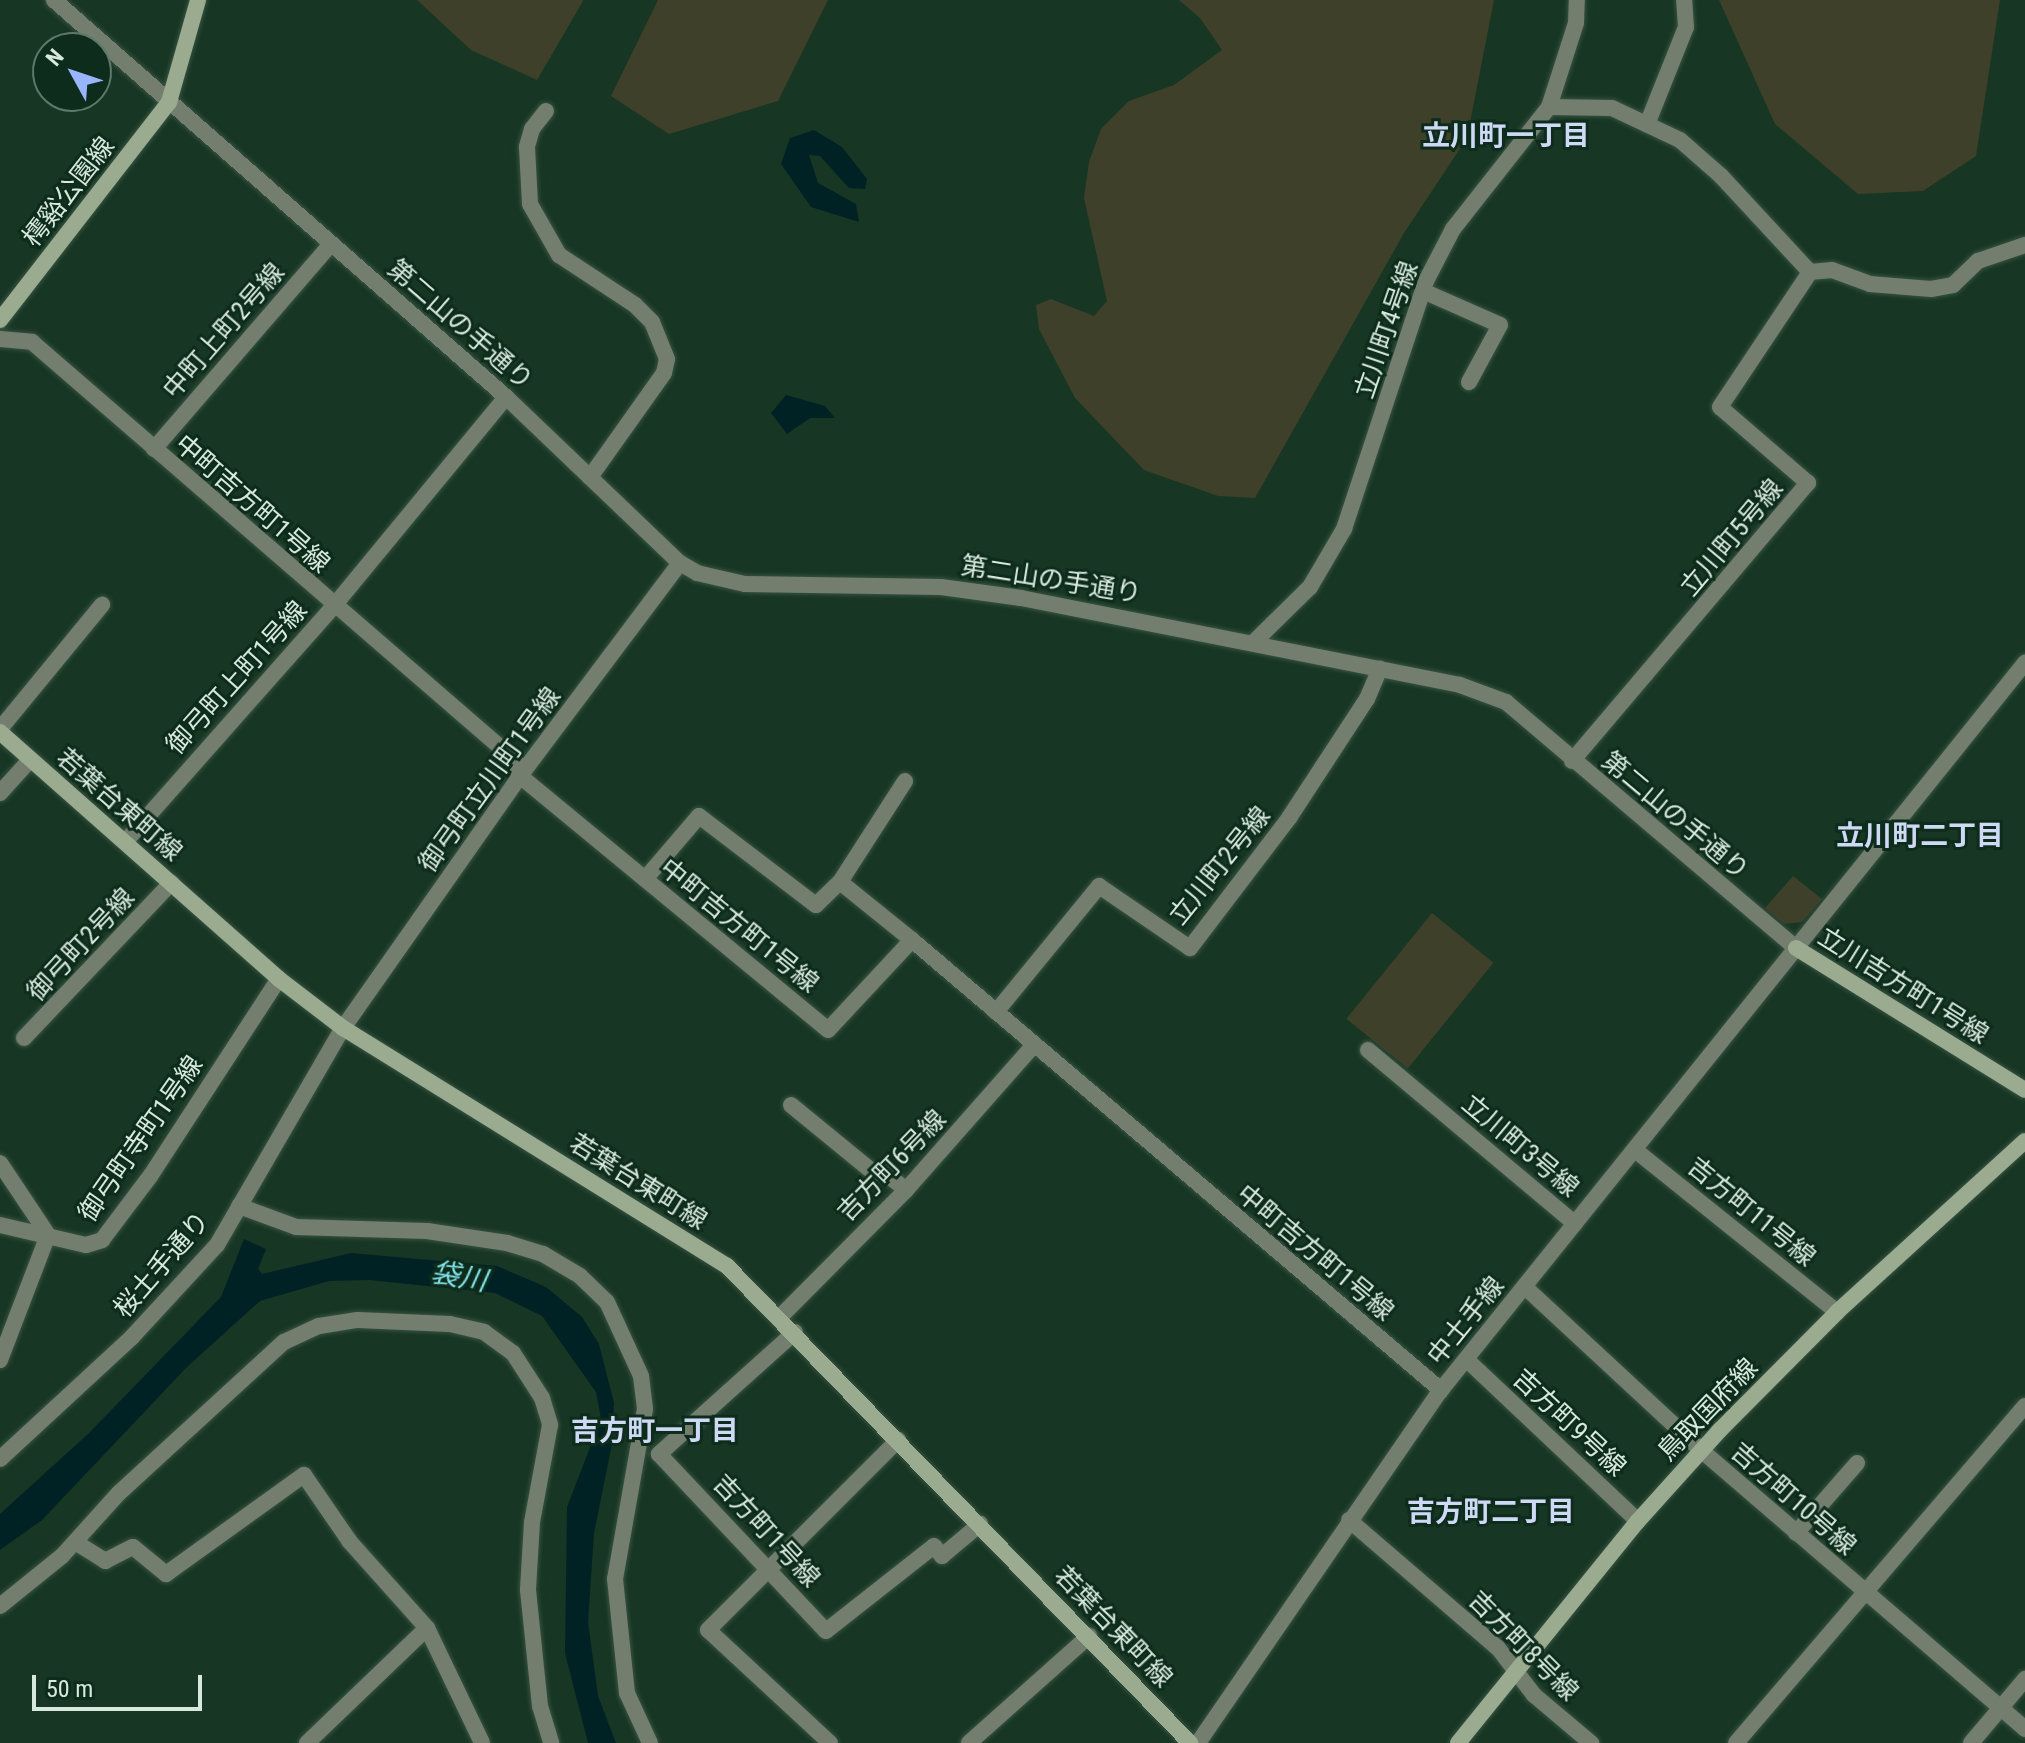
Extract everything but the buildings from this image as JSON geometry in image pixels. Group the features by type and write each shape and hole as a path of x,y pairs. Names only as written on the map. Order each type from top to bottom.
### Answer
{"main road":[{"name":"樗谿公園線","path":"0,320 169,102 198,0"},
{"name":"若葉台東町線","path":"0,731 279,979 343,1028 727,1266 781,1316 1190,1743"},
{"name":"立川吉方町1号線","path":"1796,948 2025,1090"},
{"name":"鳥取国府線","path":"1458,1743 1638,1521 1701,1450 1837,1312 2025,1141"}],"street":[{"name":"第二山の手通り","path":"54,0 506,397 680,563 730,583 941,587 1254,642 1460,685 1506,702 1796,948"},
{"path":"1577,0 1576,23 1549,107 1612,108 1648,122 1680,140 1721,176 1810,272 1832,270 1870,284 1931,289 1953,285 1978,261 2025,245"},
{"path":"1648,122 1686,27 1684,0"},
{"name":"立川町4号線","path":"1254,642 1310,587 1344,529 1423,291 1453,229 1549,107"},
{"path":"546,111 532,129 527,147 530,204 559,255 635,305 652,322 667,359 664,373 590,477"},
{"name":"中町上町2号線","path":"154,449 331,244"},
{"name":"立川町5号線","path":"1572,761 1808,483 1720,407 1810,272"},
{"path":"1423,291 1500,325 1469,382"},
{"name":"中町吉方町1号線","path":"0,339 32,342 333,607 515,760 520,776 828,1030 912,940 1441,1390"},
{"name":"御弓町上町1号線","path":"125,842 333,607 506,397"},
{"name":"御弓町立川町1号線","path":"343,1028 520,776 680,563"},
{"path":"0,731 102,605"},
{"path":"1796,948 2025,663"},
{"name":"立川町2号線","path":"996,1012 1099,886 1190,948 1289,818 1367,699 1380,669"},
{"path":"0,793 30,760"},
{"path":"645,879 699,816 816,905 840,882 905,781"},
{"path":"840,882 912,940"},
{"name":"御弓町2号線","path":"24,1038 171,883"},
{"name":"中土手線","path":"1198,1743 1441,1390 1796,948"},
{"name":"御弓町寺町1号線","path":"0,1225 86,1245 102,1240 151,1175 279,979"},
{"name":"桜土手通り","path":"0,1459 132,1337 201,1264 239,1206 343,1028"},
{"name":"吉方町6号線","path":"781,1316 906,1190 1034,1045"},
{"name":"立川町3号線","path":"1368,1050 1575,1224"},
{"path":"791,1105 874,1173 884,1172 906,1190"},
{"name":"吉方町11号線","path":"1635,1150 1837,1312"},
{"path":"0,1163 48,1235 0,1360"},
{"path":"239,1206 296,1227 439,1232 543,1254 580,1276 607,1302 641,1376 643,1441 615,1579 627,1693 650,1743"},
{"name":"吉方町10号線","path":"1525,1287 1701,1450 2025,1729"},
{"path":"0,1606 75,1542 119,1493 284,1342 319,1326 358,1320 450,1324 484,1332 513,1353 529,1373 550,1425 532,1522 528,1590 540,1706 551,1743"},
{"path":"659,1454 795,1332"},
{"name":"吉方町9号線","path":"1466,1359 1638,1521"},
{"path":"1736,1743 1862,1591 2025,1406"},
{"path":"830,1743 708,1630 898,1440"},
{"name":"吉方町1号線","path":"643,1441 659,1454 826,1631 934,1546 942,1556 980,1524"},
{"path":"1796,1533 1857,1463"},
{"path":"75,1542 105,1561 133,1547 166,1574 304,1475 350,1542 427,1628 482,1743"},
{"name":"吉方町8号線","path":"1349,1520 1498,1648 1534,1695 1591,1743"},
{"path":"307,1743 427,1628"},
{"path":"969,1743 1089,1636"},
{"path":"1971,1743 2004,1711 2025,1679"}],"green space":[{"path":"417,0 583,1 537,80 471,50"},
{"path":"658,0 828,0 778,101 669,134 611,96"},
{"path":"1179,0 1494,0 1467,138 1404,233 1255,498 1218,496 1144,470 1075,398 1039,329 1036,305 1051,299 1094,316 1107,301 1084,198 1089,162 1101,129 1129,101 1174,85 1222,50 1200,18"},
{"path":"1719,0 2000,0 1976,156 1923,191 1858,194 1775,124"},
{"path":"1793,876 1822,899 1802,922 1784,924 1765,908"},
{"path":"1432,913 1493,963 1408,1068 1346,1019"}],"water":[{"path":"814,130 842,147 867,179 865,189 849,188 820,156 809,155 818,183 856,204 859,222 811,207 781,164 790,138"},
{"path":"786,395 825,406 835,418 810,418 787,434 771,413"},
{"name":"袋川","path":"244,1239 266,1249 258,1269 262,1274 351,1253 497,1266 546,1287 582,1317 599,1344 614,1403 612,1444 594,1533 588,1622 598,1696 616,1743 588,1743 565,1653 567,1507 601,1419 596,1392 542,1316 495,1293 369,1280 329,1281 260,1301 187,1367 42,1520 0,1550 0,1514 88,1434 221,1297"}],"district":[{"name":"立川町一丁目","path":"1506,136"},
{"name":"立川町二丁目","path":"1920,836"},
{"name":"吉方町一丁目","path":"655,1431"},
{"name":"吉方町二丁目","path":"1491,1512"}]}
